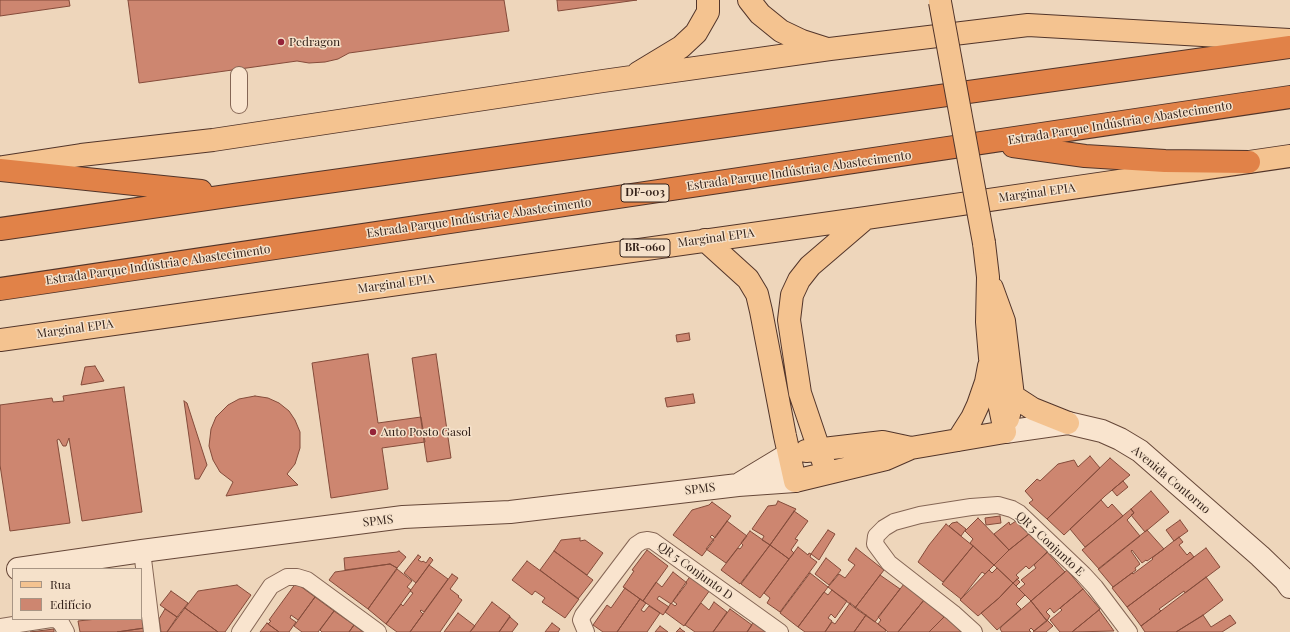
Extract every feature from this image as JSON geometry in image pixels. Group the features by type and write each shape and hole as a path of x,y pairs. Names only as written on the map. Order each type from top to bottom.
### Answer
{"highway":[{"path":"0,229 1290,47"},
{"name":"Estrada Parque Indústria e Abastecimento","path":"0,289 1290,97"},
{"path":"990,142 1085,156 1165,161 1249,162"},
{"path":"0,169 234,195"}],"main road":[{"path":"631,78 681,47 696,33 708,12 708,0"},
{"path":"749,0 760,14 781,31 830,50"},
{"path":"940,1 984,243 988,277 986,322 990,358 1005,432"},
{"path":"0,169 80,155 213,140 830,50 1028,26 1290,40"},
{"name":"Marginal EPIA","path":"0,340 866,218 1290,156"},
{"path":"827,473 800,393 789,320 792,295 799,280 810,266 866,218"},
{"path":"705,240 748,279 757,294 795,481 886,459 911,448 1005,432"},
{"path":"988,277 1004,322 1013,396 1005,432"},
{"path":"958,440 972,418 978,405 986,382 990,358"},
{"path":"1013,396 1033,409 1068,423"},
{"path":"810,420 823,433 831,438 843,443 856,444"},
{"path":"789,454 856,444 883,442 911,448"}],"street":[{"path":"239,75 239,106"},
{"name":"Avenida Contorno","path":"1005,432 1068,423 1102,431 1120,439 1140,451 1260,556 1285,580 1290,587"},
{"name":"SPMS","path":"738,485 789,454"},
{"name":"SPMS","path":"25,568 142,550 403,517 510,512 738,485 795,481"},
{"name":"QR 5 Conjunto E","path":"974,632 953,613 889,563 875,544 876,536 884,528 894,522 920,515 964,508 998,505 1012,509 1019,513 1083,574 1095,587 1129,632"},
{"name":"QR 5 Conjunto D","path":"586,632 582,620 583,615 636,545 642,541 648,540 653,541 780,632"},
{"path":"142,550 152,632"},
{"path":"0,572 12,570"},
{"path":"240,632 272,586 287,576 307,580 378,632"},
{"path":"0,627 46,620"},
{"path":"57,620 61,623 66,632"}],"building":[{"path":"0,0 69,0 70,6 0,16"},
{"name":"Pedragon","path":"128,0 504,0 509,31 349,53 338,59 325,62 309,63 297,61 139,83"},
{"path":"557,0 637,0 558,11"},
{"path":"689,333 690,340 677,342 676,335"},
{"name":"Auto Posto Gasol","path":"368,354 378,423 421,417 425,442 382,448 388,489 331,498 312,363"},
{"path":"436,354 451,458 427,462 412,358"},
{"path":"95,366 104,381 81,385 85,367"},
{"path":"124,387 142,512 82,521 69,438 66,446 63,446 59,439 57,440 70,523 10,531 0,465 0,405 52,398 53,402 64,401 63,396"},
{"path":"693,394 695,403 667,407 665,398"},
{"path":"255,396 268,398 279,403 289,411 295,420 300,432 300,448 295,464 287,474 298,485 226,496 233,482 220,472 213,460 209,446 211,429 216,417 228,405 239,399"},
{"path":"184,401 187,403 207,465 199,479 195,479"},
{"path":"1090,456 1100,468 1047,519 1029,503 1033,500 1025,491 1037,479 1040,481 1058,464 1074,460 1078,467"},
{"path":"1110,458 1130,475 1105,496 1064,535 1047,519"},
{"path":"1123,481 1128,487 1117,496 1112,490"},
{"path":"1151,491 1169,512 1145,532 1131,515 1134,513 1131,509"},
{"path":"1101,500 1108,508 1112,504 1123,516 1085,547 1070,529"},
{"path":"778,501 796,509 770,545 762,540 764,536 752,529 768,506 776,505"},
{"path":"712,502 731,516 715,538 712,535 710,537 714,540 702,556 673,535 692,510 709,505"},
{"path":"1131,509 1134,513 1127,520 1140,536 1099,569 1082,550"},
{"path":"794,511 808,521 795,539 798,540 791,550 794,553 789,559 770,545"},
{"path":"1000,516 1001,523 986,525 985,518"},
{"path":"978,518 1009,550 994,565 970,543 973,539 965,531"},
{"path":"1180,520 1188,531 1174,541 1166,530"},
{"path":"727,521 747,536 726,563 706,549"},
{"path":"1016,521 1029,534 1009,550 994,534 1009,522 1010,525"},
{"path":"957,522 966,529 961,536 949,526 952,523"},
{"path":"946,524 973,546 943,582 918,562 929,545"},
{"path":"828,530 835,534 819,560 811,554"},
{"path":"1147,530 1164,549 1142,563 1132,550 1131,551 1140,564 1135,568 1136,570 1113,587 1098,569"},
{"path":"750,531 770,545 740,584 721,570 738,548 740,549 743,545 741,543"},
{"path":"1030,533 1049,551 1029,569 1026,566 1016,575 1019,578 1013,583 994,565 1009,550"},
{"path":"1179,537 1183,542 1179,545 1187,555 1190,552 1194,557 1127,607 1112,588 1153,559 1152,558"},
{"path":"580,538 580,541 585,540 603,553 587,575 554,551 561,540"},
{"path":"770,545 789,559 760,598 741,584"},
{"path":"973,546 994,565 985,574 982,572 961,599 942,584"},
{"path":"798,547 808,555 809,553 811,554 810,557 817,562 780,612 767,603 770,598 764,593"},
{"path":"856,548 884,570 855,608 828,587 839,574 845,578 855,565 848,560"},
{"path":"1206,548 1220,567 1185,593 1184,591 1159,609 1161,611 1141,626 1127,607"},
{"path":"647,550 668,566 643,601 623,587 634,571 632,570"},
{"path":"399,551 406,557 397,568 390,564 345,570 344,558"},
{"path":"554,551 593,580 578,599 540,570"},
{"path":"1047,552 1065,572 1031,601 1019,589 1025,584 1021,580 1036,568 1034,565"},
{"path":"418,555 421,557 418,560 422,562 423,561 426,563 430,557 433,560 416,583 404,573"},
{"path":"826,558 841,570 829,585 815,574"},
{"path":"527,561 579,599 565,618 542,602 545,598 535,591 532,595 512,580"},
{"path":"390,564 397,568 368,609 329,580 335,572"},
{"path":"429,565 448,579 424,612 421,610 420,611 423,614 410,632 397,632 386,624 401,604 403,606 413,593 410,591"},
{"path":"997,568 1013,583 999,598 978,616 960,600 989,570 992,573"},
{"path":"397,569 412,581 407,587 411,590 386,624 368,609"},
{"path":"1067,570 1083,589 1054,613 1050,608 1046,612 1050,616 1047,621 1031,601"},
{"path":"673,572 687,583 671,604 659,596 657,599 669,607 663,615 643,601 656,582 662,587"},
{"path":"810,573 828,587 798,627 780,613"},
{"path":"452,574 458,578 450,589 462,600 440,632 410,632"},
{"path":"691,575 710,590 684,626 665,612 671,603 675,606 677,604 673,601"},
{"path":"880,575 900,589 875,622 855,608"},
{"path":"1206,577 1223,600 1202,616 1176,632 1145,632 1141,626"},
{"path":"1017,579 1020,582 1016,586 1013,583"},
{"path":"296,583 315,597 298,620 291,615 290,618 296,622 289,632 279,632 268,624 271,621 269,620"},
{"path":"1013,583 1025,595 1016,604 1021,609 997,630 981,613 999,598"},
{"path":"904,584 924,600 898,632 888,632 878,624 881,620 878,617"},
{"path":"237,585 251,595 225,632 218,632 185,608 198,591"},
{"path":"625,588 640,599 617,632 603,632 593,625 607,605 611,608"},
{"path":"1083,589 1100,609 1072,632 1060,632 1050,620 1062,610 1060,608"},
{"path":"832,590 847,601 835,618 831,614 828,618 832,621 825,632 805,632 798,627 824,592 828,595"},
{"path":"171,591 188,603 177,617 160,605"},
{"path":"315,597 334,611 318,632 302,632 294,626"},
{"path":"640,599 646,603 641,610 644,612 649,606 660,613 647,632 617,632"},
{"path":"924,600 944,617 929,632 898,632"},
{"path":"1031,601 1047,621 1034,631 1031,628 1029,630 1031,632 1002,632 1000,629 1001,627"},
{"path":"492,602 510,616 499,632 470,632"},
{"path":"714,602 727,612 713,632 695,632 685,625 701,603 709,610"},
{"path":"850,603 866,615 854,632 825,632 832,622 835,624"},
{"path":"185,608 218,632 167,632"},
{"path":"165,609 177,617 167,632 161,632 159,619"},
{"path":"730,609 752,625 747,632 713,632"},
{"path":"142,610 145,628 117,632 80,632 78,621 142,620"},
{"path":"1099,610 1114,631 1072,632"},
{"path":"334,611 354,625 349,632 322,632 320,630"},
{"path":"458,613 475,626 470,632 444,632"},
{"path":"866,615 886,630 885,632 854,632"},
{"path":"1203,615 1211,627 1230,615 1236,623 1222,632 1176,632"},
{"path":"945,616 961,632 929,632"},
{"path":"510,617 518,624 512,632 499,632"},
{"path":"1047,620 1053,626 1046,632 1033,632"},
{"path":"754,621 769,632 747,632"},
{"path":"267,623 268,624 279,632 260,632"},
{"path":"552,623 560,629 558,632 545,632"},
{"path":"354,625 363,632 349,632"},
{"path":"660,626 668,632 655,632"},
{"path":"144,628 146,632 117,632"},
{"path":"680,628 682,630 685,632 676,632"},
{"path":"54,629 54,632 30,632"}],"place":[{"name":"Pedragon","path":"281,42"},
{"name":"Auto Posto Gasol","path":"373,432"}]}
